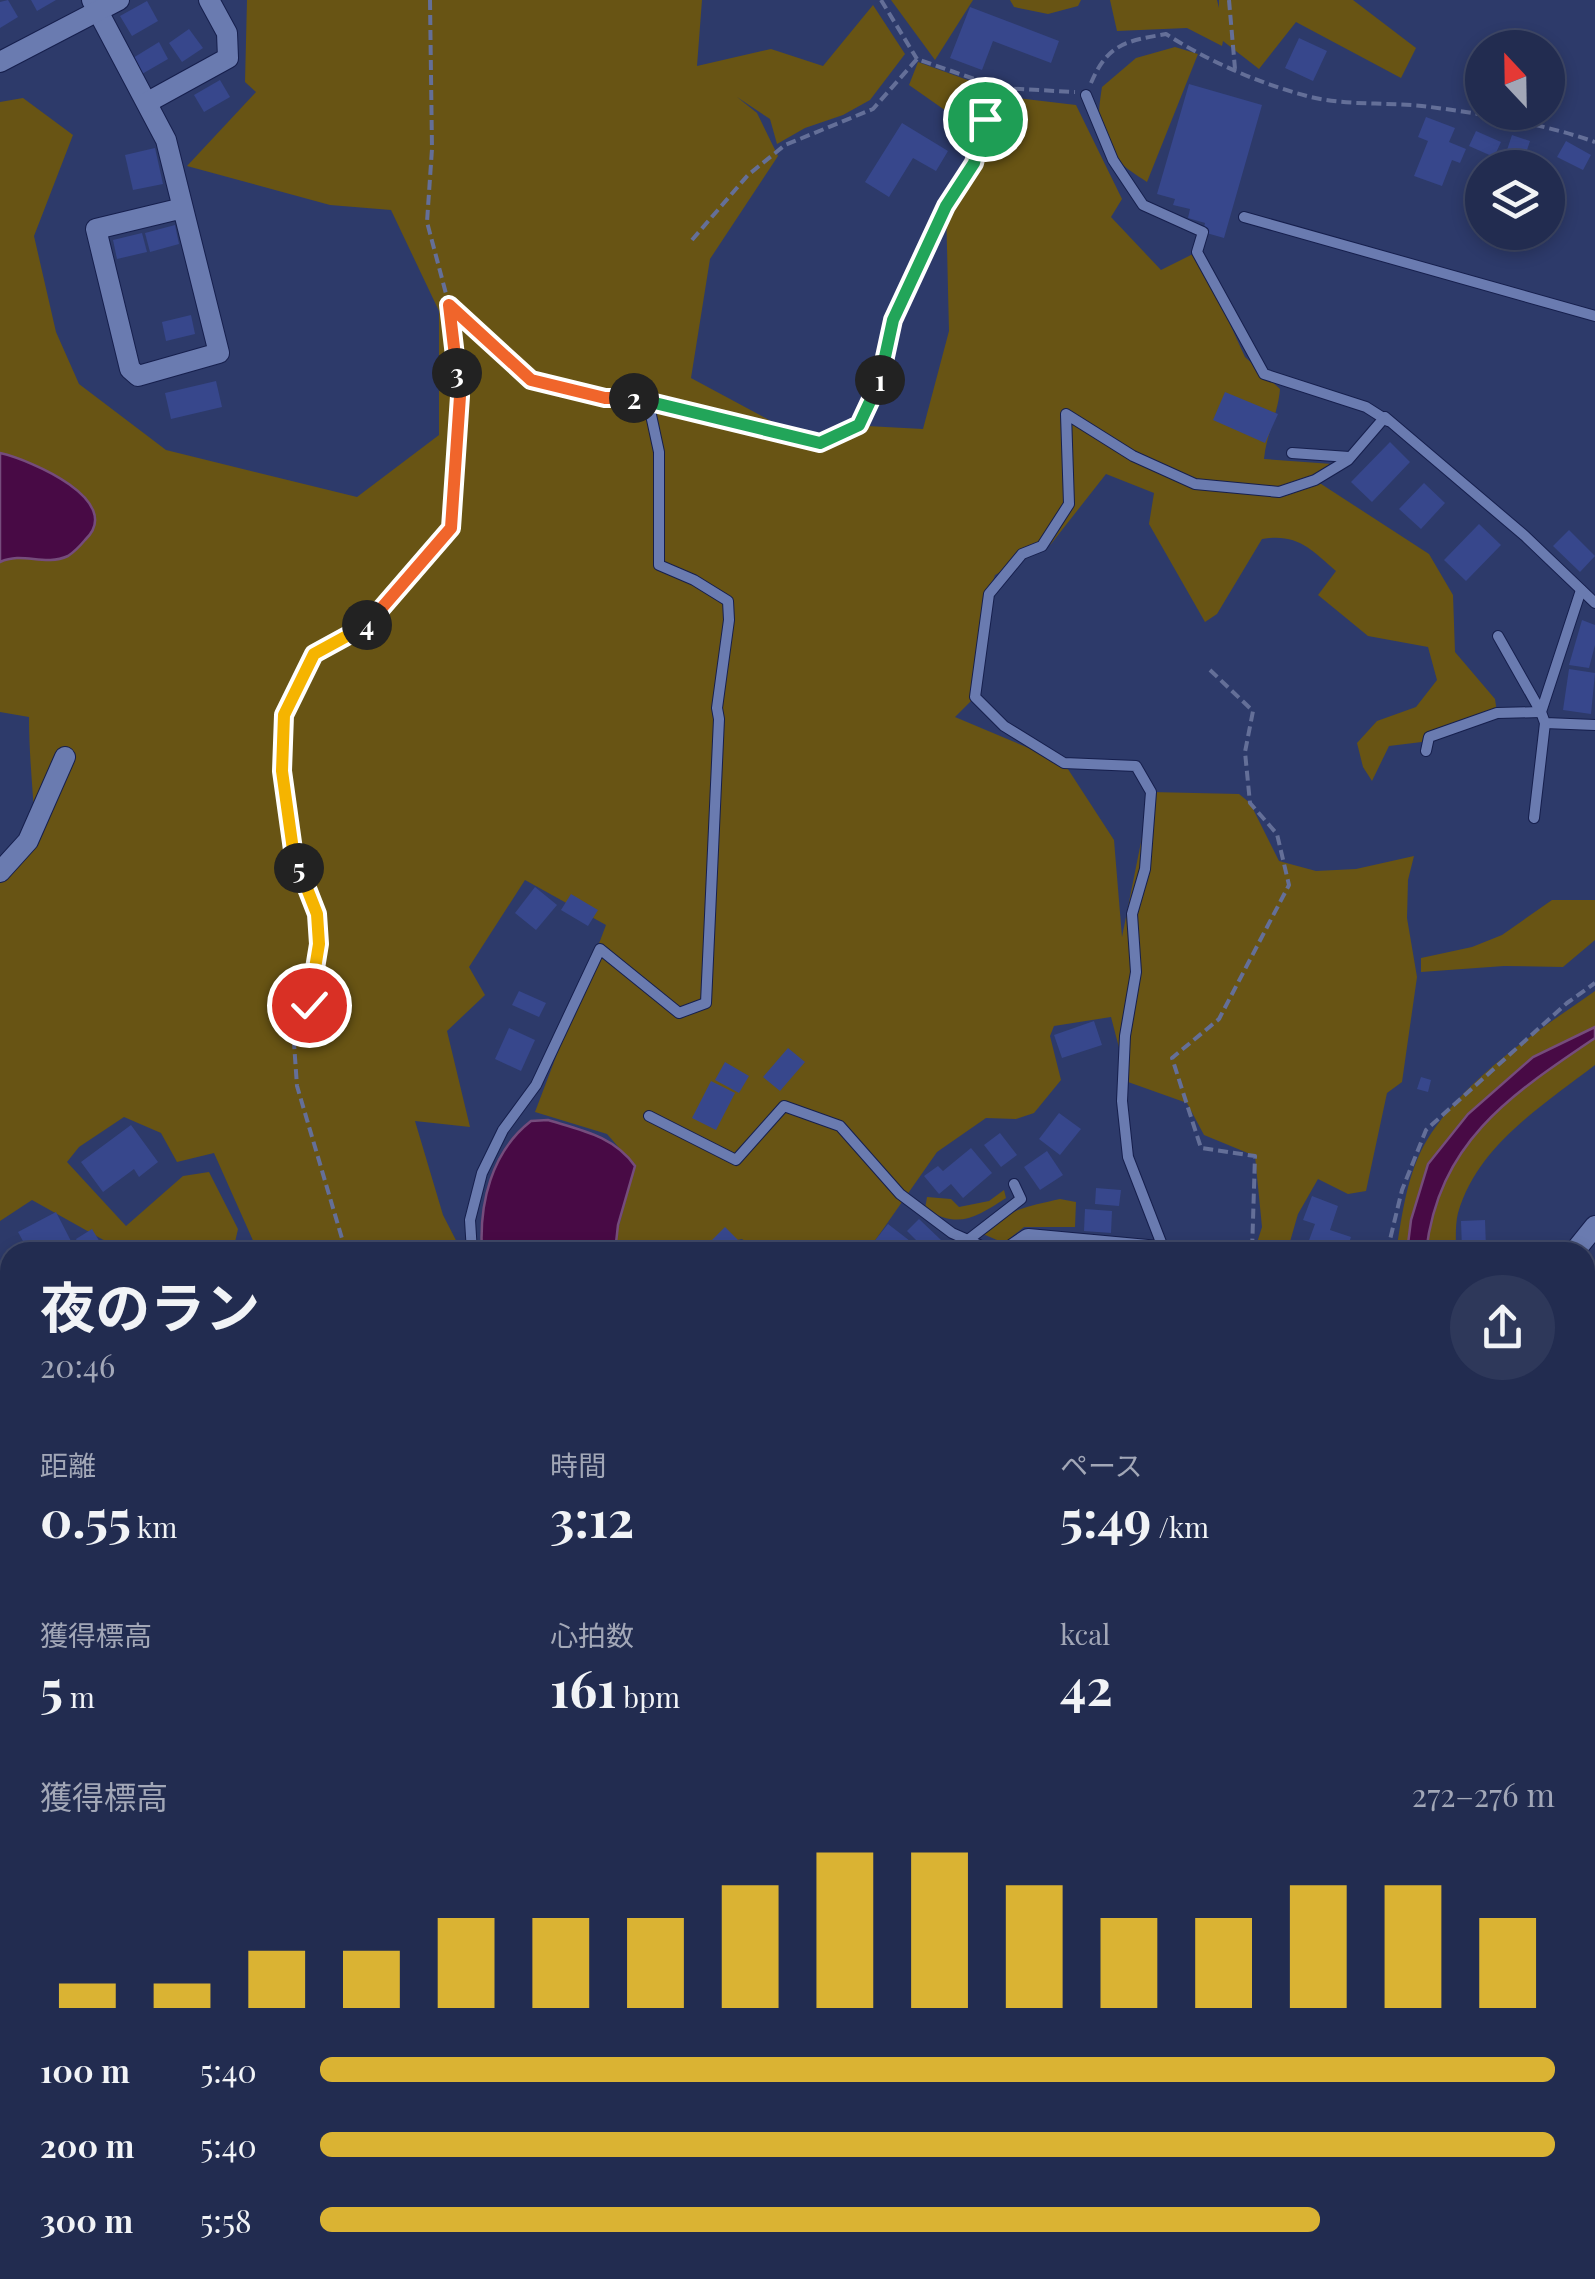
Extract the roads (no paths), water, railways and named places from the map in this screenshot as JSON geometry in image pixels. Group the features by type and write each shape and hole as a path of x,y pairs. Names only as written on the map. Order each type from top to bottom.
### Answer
{"street":[{"path":"3,54 95,5 119,0"},
{"path":"148,102 228,58 227,33 209,0"},
{"path":"95,5 166,140 183,208 219,354 138,376 130,369 96,230 183,208"},
{"path":"0,872 28,841 65,756"},
{"path":"1024,1242 1062,1242"}],"lane":[{"path":"1086,95 1113,160 1143,205 1202,232 1197,252 1264,374 1317,388 1366,406 1384,418 1416,452 1491,507 1595,603"},
{"path":"1244,217 1595,316"},
{"path":"471,1242 470,1220 482,1173 503,1130 536,1086 600,949 679,1013 706,1003 720,719 717,708 728,601 659,565 660,452 648,401"},
{"path":"1162,1242 1128,1157 1122,1101 1125,1036 1136,972 1132,914 1145,870 1151,792 1136,766 1064,764 1004,726 975,697 989,594 1022,554 1042,546 1069,504 1066,414 1132,456 1195,484 1279,492 1315,480 1350,457 1384,418"},
{"path":"1292,453 1350,457"},
{"path":"1534,818 1543,717 1581,590"},
{"path":"1498,636 1543,717"},
{"path":"1426,750 1429,737 1497,714 1595,726"},
{"path":"650,1116 736,1160 784,1106 840,1126 900,1194 952,1233 972,1242"},
{"path":"968,1240 1021,1199 1014,1184"}]}
